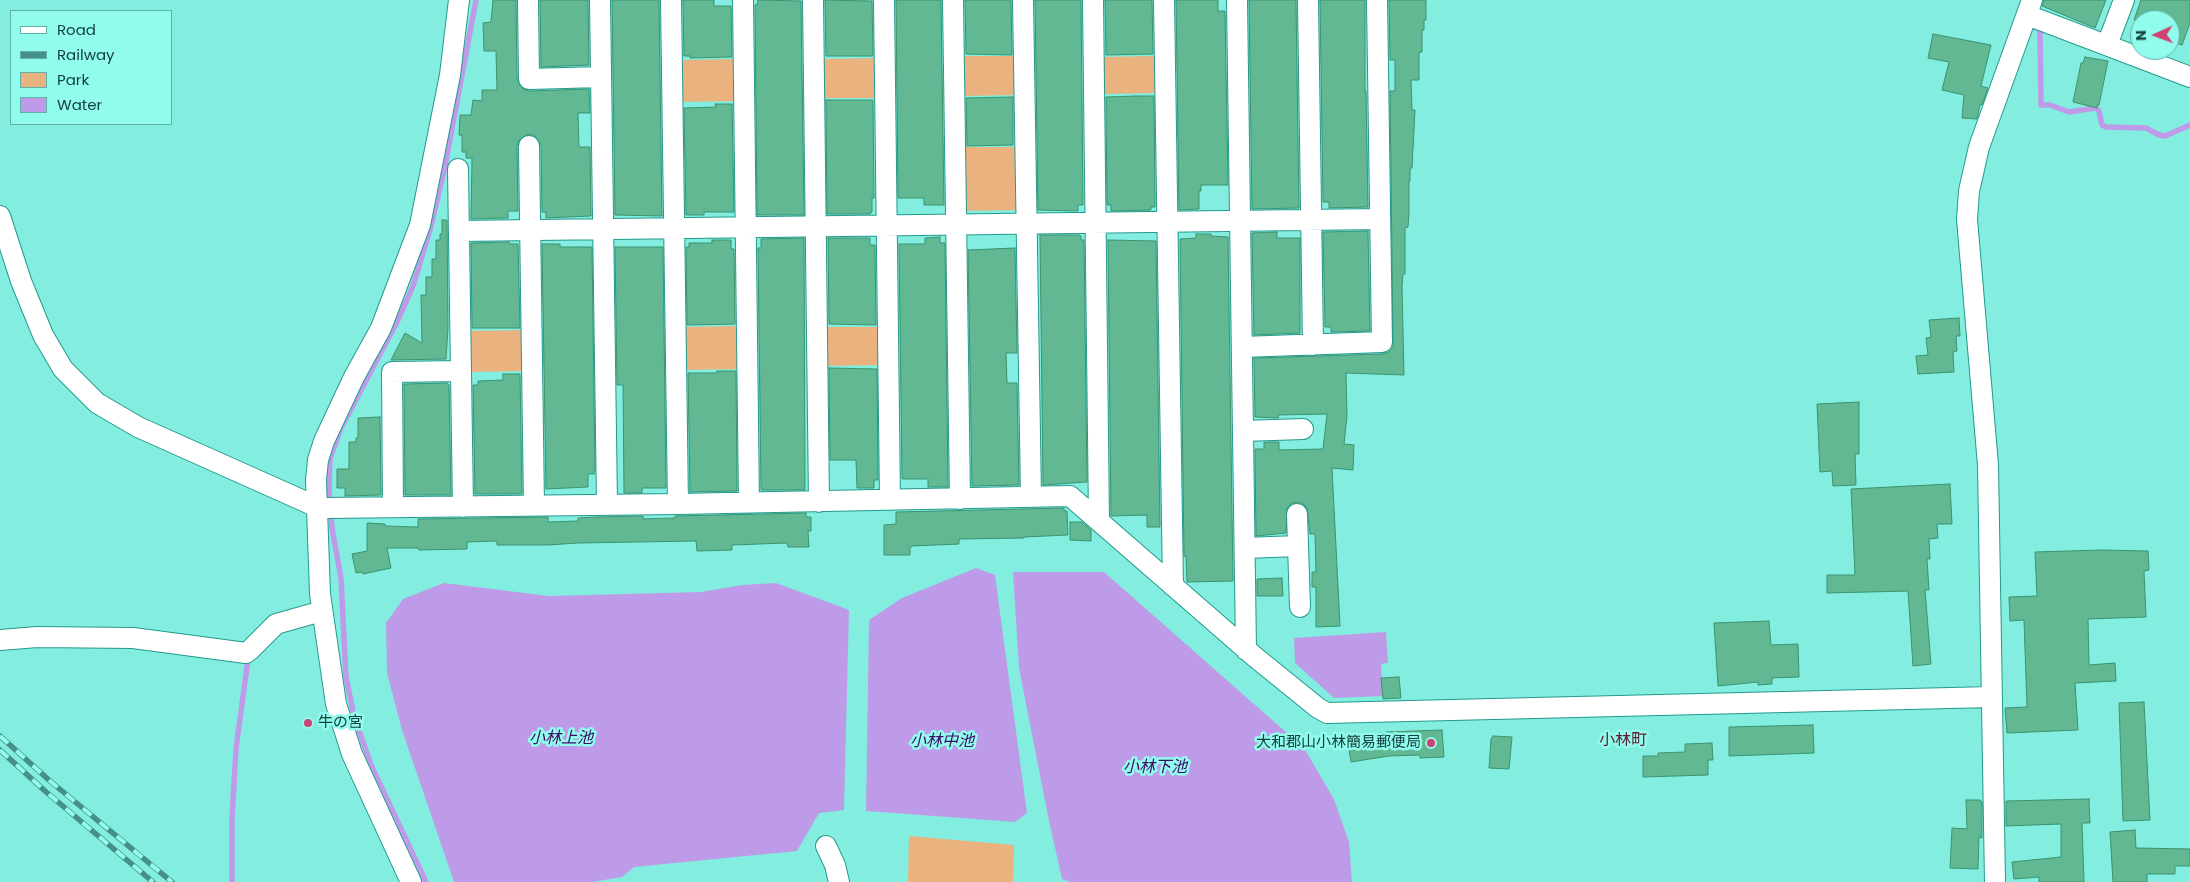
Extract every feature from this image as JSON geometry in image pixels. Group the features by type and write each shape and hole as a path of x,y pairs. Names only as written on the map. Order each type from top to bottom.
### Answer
{"street":[{"path":"410,882 352,754 336,704 322,611 325,508 318,460 324,441 354,377 381,328 420,225 450,75 459,0"},
{"path":"528,0 529,79 601,77"},
{"path":"600,0 606,505"},
{"path":"671,0 678,504"},
{"path":"743,0 749,503"},
{"path":"813,0 819,502"},
{"path":"884,0 890,500"},
{"path":"953,0 960,499"},
{"path":"1023,0 1031,497"},
{"path":"1093,0 1100,521"},
{"path":"1164,0 1173,586"},
{"path":"1237,0 1246,650"},
{"path":"1308,0 1312,345"},
{"path":"1242,347 1382,342 1377,0"},
{"path":"2107,45 2124,0"},
{"path":"1995,882 1988,464 1967,219 1969,191 1979,147 2033,12 2107,45 2190,76"},
{"path":"530,146 534,506"},
{"path":"458,169 464,507"},
{"path":"0,216 21,281 43,335 63,369 97,403 138,427 325,508 819,502 1070,496 1246,650 1318,708 1327,713 1992,697"},
{"path":"459,231 1380,219"},
{"path":"393,507 392,372 461,371"},
{"path":"1243,431 1303,429"},
{"path":"1297,514 1303,553 1300,607"},
{"path":"1245,548 1303,553"},
{"path":"0,640 36,637 133,638 246,652 276,624 322,611"},
{"path":"826,846 835,865 839,882"}],"green space":[{"path":"961,56 1018,56 1018,95 961,96"},
{"path":"1156,56 1157,93 1101,94 1100,57"},
{"path":"877,58 878,98 820,98 819,59"},
{"path":"737,59 738,101 679,102 679,60"},
{"path":"961,147 1020,147 1020,210 962,211"},
{"path":"739,326 739,369 684,370 683,327"},
{"path":"823,327 880,327 881,365 824,366"},
{"path":"525,330 526,371 469,372 469,331"},
{"path":"909,836 1014,845 1013,882 908,882"}],"water":[{"name":"小林中池","path":"976,568 995,575 1027,813 1015,822 866,811 869,620 902,598"},
{"name":"小林下池","path":"1013,572 1104,572 1304,748 1334,799 1349,842 1352,882 1070,882 1062,879 1019,668"},
{"name":"小林上池","path":"444,583 549,596 701,592 742,585 776,583 849,610 844,810 819,813 797,851 634,867 622,877 592,882 454,882 402,730 387,673 386,623 403,599"},
{"path":"1386,632 1388,663 1381,664 1383,696 1334,698 1295,663 1294,638"}],"building":[{"path":"493,0 516,0 517,79 523,89 529,91 589,89 590,113 578,113 579,147 590,147 591,216 546,218 546,212 542,212 541,145 535,136 528,134 519,140 517,146 518,211 508,211 508,218 471,219 472,158 466,158 466,152 462,152 462,135 459,135 460,115 471,115 473,100 482,101 482,90 497,90 496,51 484,51 483,23 491,22"},
{"path":"540,0 588,0 589,65 541,67"},
{"path":"612,0 659,0 662,216 615,215"},
{"path":"683,0 714,0 714,6 731,6 732,57 690,58 690,56 684,56"},
{"path":"758,0 801,1 804,215 757,215 755,5 757,5"},
{"path":"825,0 872,1 873,56 826,56"},
{"path":"896,0 941,0 944,205 924,205 924,198 898,198"},
{"path":"965,0 1011,0 1012,55 966,54"},
{"path":"1035,0 1081,0 1083,205 1078,205 1078,211 1038,210"},
{"path":"1105,0 1152,0 1153,54 1106,55"},
{"path":"1176,0 1218,0 1218,11 1225,11 1228,185 1201,185 1199,209 1179,210"},
{"path":"1249,0 1296,0 1299,208 1252,209"},
{"path":"1320,0 1365,0 1368,207 1329,208 1329,202 1323,202"},
{"path":"1389,0 1426,0 1426,20 1424,20 1424,30 1422,30 1422,52 1419,52 1419,80 1411,80 1412,110 1415,110 1412,168 1410,168 1409,181 1408,227 1405,228 1405,274 1403,274 1402,286 1404,375 1346,373 1347,416 1344,444 1354,445 1353,470 1332,468 1340,626 1316,627 1316,587 1312,587 1312,572 1316,572 1315,534 1310,534 1307,508 1297,502 1287,508 1286,533 1256,536 1255,449 1264,449 1264,442 1279,442 1279,450 1323,449 1327,414 1279,415 1278,418 1255,417 1254,358 1382,354 1389,352 1393,347 1390,91 1395,91 1395,60 1390,60"},
{"path":"2044,0 2106,0 2095,28 2042,6"},
{"path":"2141,0 2190,0 2190,23 2182,45 2180,44 2180,10 2138,10"},
{"path":"1933,34 1991,45 1981,86 1988,88 1982,105 1980,104 1977,119 1962,118 1964,95 1942,90 1949,62 1928,58"},
{"path":"2085,57 2108,61 2097,108 2073,102 2081,63 2083,63"},
{"path":"1154,96 1155,207 1151,207 1151,210 1111,211 1111,205 1107,205 1106,97"},
{"path":"1013,97 1013,145 967,146 966,98"},
{"path":"826,100 873,100 874,198 872,198 872,212 870,214 827,214"},
{"path":"715,104 732,104 734,212 704,212 704,215 686,215 684,108 716,107"},
{"path":"442,220 447,220 448,328 446,359 391,360 405,333 422,343 421,295 426,295 426,277 432,277 432,259 436,259 436,240 440,240 440,234 442,234"},
{"path":"1368,231 1370,331 1331,332 1331,327 1325,327 1323,232"},
{"path":"1277,232 1277,238 1300,238 1300,333 1254,335 1252,233"},
{"path":"1196,234 1228,237 1233,581 1187,582 1186,556 1184,556 1180,239 1196,238"},
{"path":"1040,235 1079,235 1081,240 1084,240 1087,482 1043,485"},
{"path":"940,237 940,243 945,243 948,487 928,487 928,479 902,479 899,244 925,244 925,238"},
{"path":"804,238 805,490 761,490 758,248 761,248 761,239"},
{"path":"828,238 870,238 870,245 875,245 876,325 829,324"},
{"path":"712,240 731,240 731,249 734,249 735,324 687,325 686,247 689,247 689,243 712,243"},
{"path":"1108,240 1156,241 1160,527 1147,527 1147,515 1111,516"},
{"path":"509,242 509,244 518,244 520,328 472,328 471,243"},
{"path":"542,244 560,244 560,247 592,247 595,469 594,474 588,474 588,487 546,489"},
{"path":"615,247 663,247 666,488 642,488 642,493 624,493 623,385 617,385"},
{"path":"1015,248 1017,353 1006,353 1007,383 1017,383 1019,485 972,486 968,250"},
{"path":"1959,318 1960,336 1956,336 1957,351 1953,352 1954,372 1918,374 1916,356 1928,355 1926,338 1931,337 1929,320"},
{"path":"829,368 877,369 878,480 874,480 874,488 857,488 856,460 830,460"},
{"path":"717,371 736,371 737,491 690,492 688,373 717,373"},
{"path":"503,374 520,374 522,494 475,494 473,385 478,385 478,381 503,380"},
{"path":"447,383 449,385 451,495 405,495 404,384"},
{"path":"1859,402 1859,454 1855,454 1856,485 1833,486 1832,471 1820,472 1817,404"},
{"path":"380,417 381,495 345,496 345,488 337,488 337,469 349,469 349,442 356,442 356,438 358,438 358,418"},
{"path":"1950,484 1952,524 1937,524 1938,538 1929,539 1930,559 1927,559 1929,590 1925,590 1931,664 1913,666 1908,591 1827,593 1827,575 1855,575 1851,489"},
{"path":"1064,508 1064,511 1067,511 1068,535 959,539 959,544 912,546 910,548 910,555 884,555 884,525 896,524 896,512"},
{"path":"806,513 806,517 811,517 811,531 808,531 809,547 788,547 787,543 732,545 732,550 697,551 696,541 548,545 497,545 497,541 467,542 467,549 419,550 418,548 387,548 391,568 363,574 362,572 356,573 352,554 367,551 367,523 385,524 385,526 418,527 418,519 548,517 548,522 578,521 578,518 595,517 643,516 643,519 675,518 675,516"},
{"path":"1070,522 1082,522 1091,530 1091,541 1070,540"},
{"path":"2148,551 2149,570 2144,571 2146,617 2088,619 2089,665 2115,663 2116,681 2075,683 2078,730 2007,733 2005,708 2027,707 2024,620 2010,621 2009,597 2037,596 2035,552"},
{"path":"1282,578 1283,596 1257,596 1257,579"},
{"path":"1769,621 1771,645 1798,644 1799,677 1772,678 1772,684 1758,685 1758,682 1718,686 1714,623"},
{"path":"1399,677 1401,698 1383,699 1381,678"},
{"path":"2144,702 2150,820 2123,821 2119,703"},
{"path":"1813,725 1814,753 1729,756 1729,727"},
{"path":"1442,730 1444,757 1420,758 1420,755 1389,756 1351,762 1347,738 1387,732"},
{"path":"1493,736 1512,737 1509,769 1489,768 1491,739"},
{"path":"1712,743 1713,760 1708,760 1708,775 1643,777 1643,756 1658,756 1658,753 1685,752 1685,744"},
{"path":"2089,799 2090,823 2082,823 2084,882 2039,882 2039,877 2014,879 2012,862 2061,857 2061,824 2006,826 2006,801"},
{"path":"1966,800 1980,800 1982,802 1982,838 1979,837 1978,869 1950,868 1952,828 1967,829"},
{"path":"2135,830 2136,848 2190,849 2190,866 2175,866 2175,874 2147,874 2147,882 2113,882 2110,832"}],"waterway":[{"path":"426,882 371,765 354,716 346,677 341,578 332,528 329,488 330,458 341,428 398,320 413,286 430,230 445,166 476,0"},
{"path":"2034,27 2040,30 2041,105 2050,105 2069,112 2096,108 2099,111 2102,125 2106,127 2146,128 2165,136 2190,125"},
{"path":"232,882 232,818 236,749 248,659"}],"railway":[{"path":"0,736 50,781 172,882"},
{"path":"0,750 45,791 153,882"}],"place":[{"name":"牛の宮","path":"308,723"},
{"name":"大和郡山小林簡易郵便局","path":"1431,743"}],"district":[{"name":"小林町","path":"1623,741"}]}
